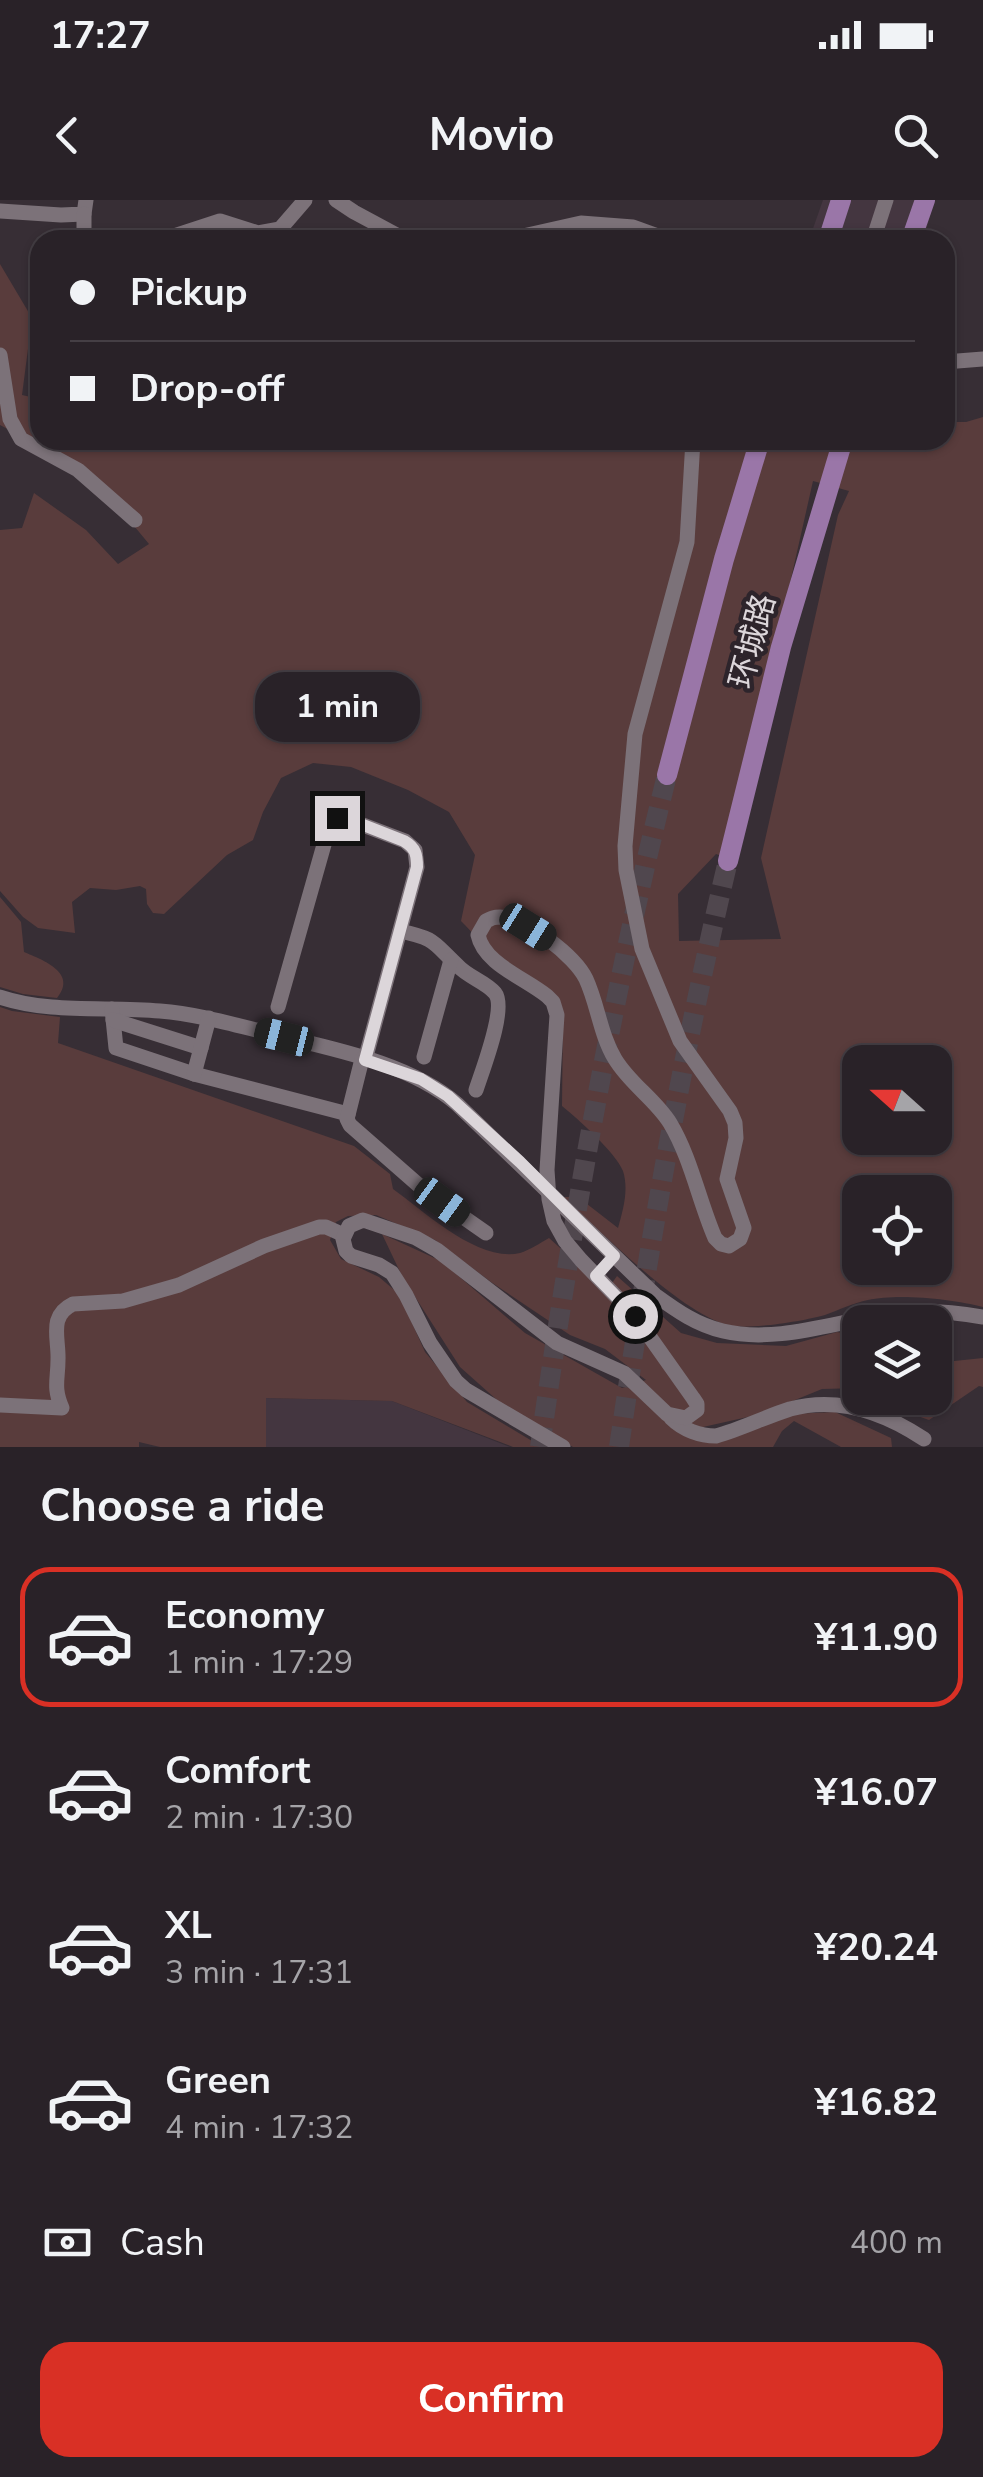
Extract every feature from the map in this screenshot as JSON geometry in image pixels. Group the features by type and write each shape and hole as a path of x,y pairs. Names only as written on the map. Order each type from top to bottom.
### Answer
{"main road":[{"path":"832,230 842,200"},
{"path":"914,230 924,200"},
{"name":"环城路","path":"667,775 757,450"},
{"name":"环城路","path":"728,861 776,666 840,450"}],"street":[{"path":"274,230 280,229 306,200"},
{"path":"336,200 387,230"},
{"path":"876,230 886,200"},
{"path":"0,211 61,215 85,207"},
{"path":"193,230 220,221 248,230"},
{"path":"550,230 581,223 639,230"},
{"path":"0,355 10,420 21,439 30,444"},
{"path":"955,361 983,359"},
{"path":"41,450 78,470 136,520"},
{"path":"667,1414 686,1418 695,1414 697,1404 635,1316 566,1241 551,1212 547,1170 558,1022 555,1007 537,988 490,956 478,935 486,921 496,917 510,919 545,938 580,970 613,1056 672,1128 716,1238 725,1246 737,1242 744,1224 727,1180 736,1138 735,1123 680,1041 642,949 624,846 639,717 686,542 692,450"},
{"path":"278,1007 329,827 337,818 348,819 404,841 415,850 417,867 347,1119 357,1134 423,1189 486,1233"},
{"path":"400,931 440,946 467,974 494,992 500,1002 500,1014 476,1090"},
{"path":"424,1057 451,960"},
{"path":"0,997 33,1005 113,1014 167,1011 209,1018 409,1074 457,1104 655,1295 701,1324 748,1335 895,1313 944,1312 983,1317"},
{"path":"113,1014 116,1048 194,1074 348,1114"},
{"path":"113,1014 201,1048"},
{"path":"194,1074 209,1018"},
{"path":"563,1447 461,1386 436,1352 392,1273 348,1254 344,1235 351,1224 363,1220 426,1242 557,1343 630,1377 676,1424 690,1430 716,1436 788,1410 830,1404 872,1412 898,1422 924,1439"},
{"path":"0,1405 62,1408 55,1385 59,1356 55,1331 58,1318 67,1307 123,1301 179,1285 264,1246 319,1228 344,1235"},
{"path":"596,1276 614,1256"}],"shaded area":[{"path":"823,200 935,200 926,230 812,230"},
{"path":"0,264 30,315 22,395 30,397 30,441 0,425"},
{"path":"983,417 983,1307 925,1298 880,1298 842,1305 842,1309 805,1320 733,1326 692,1308 621,1251 563,1197 578,1197 618,1228 625,1193 623,1171 605,1146 562,1106 563,1015 559,1004 545,987 497,956 461,921 475,855 449,812 408,790 351,767 313,763 281,778 253,840 227,855 164,914 153,913 147,904 146,889 140,886 116,890 90,888 72,902 75,933 38,928 23,917 0,891 0,530 22,528 34,493 86,530 118,564 149,544 91,474 46,450 955,450 955,422","holes":["813,481 849,491 838,515 761,858 781,939 679,941 678,894 716,854 728,858"]},
{"path":"0,897 21,922 24,952 48,963 61,975 62,989 57,998 0,987"},
{"path":"0,1007 60,1017 58,1043 354,1146 390,1174 393,1189 470,1243 504,1254 520,1253 549,1238 607,1290 617,1276 681,1333 717,1343 786,1346 842,1333 842,1388 822,1389 761,1414 703,1427 718,1440 791,1414 835,1412 891,1438 892,1447 841,1447 794,1421 782,1431 773,1447 573,1447 506,1408 460,1367 403,1278 382,1234 441,1261 525,1333 622,1388 646,1380 605,1349 570,1335 435,1240 376,1215 348,1216 336,1222 330,1240 341,1259 379,1277 399,1294 425,1352 467,1402 542,1447 513,1447 392,1401 266,1398 266,1447 160,1447 139,1442 139,1447 0,1447"},
{"path":"983,1358 983,1387 952,1404 952,1361"},
{"path":"265,1398 392,1401 510,1447 266,1447"}],"tunnel":[{"path":"540,1447 595,1109 628,941 667,775"},
{"path":"619,1447 667,1153 728,861"}],"route":[{"path":"337,818 404,841 417,857 365,1060 433,1086 520,1162 614,1256 596,1276 635,1316"}]}
